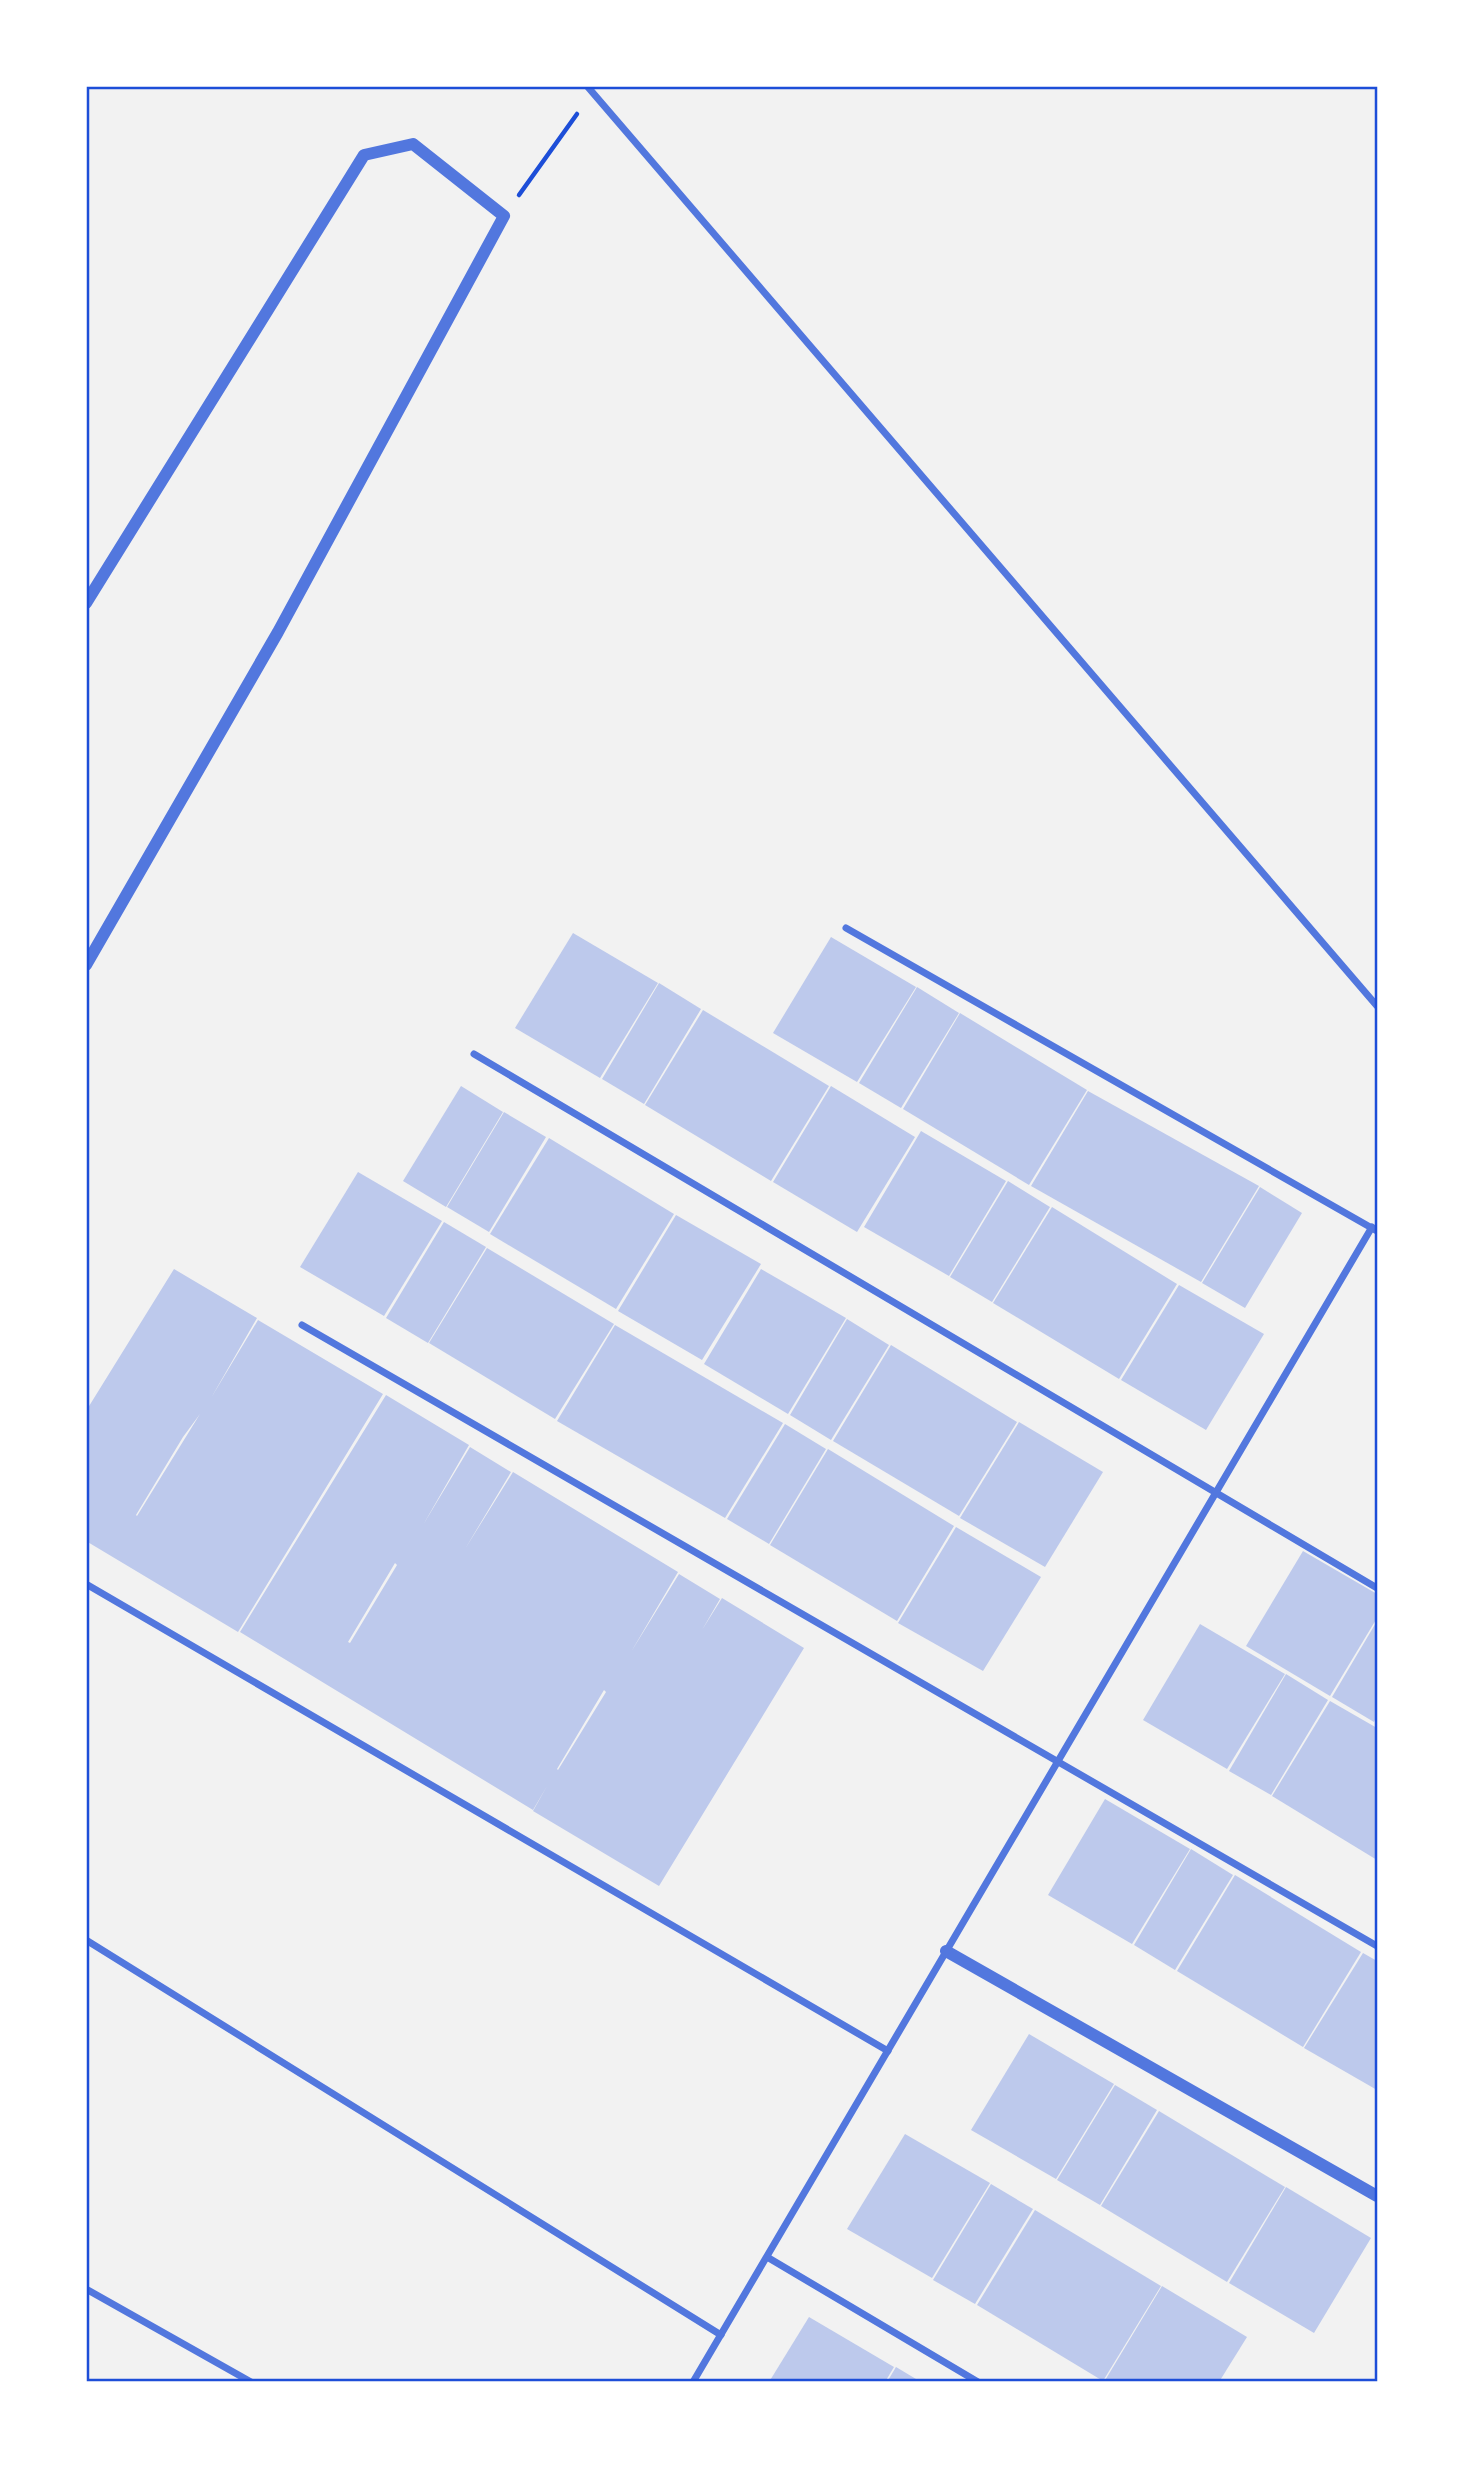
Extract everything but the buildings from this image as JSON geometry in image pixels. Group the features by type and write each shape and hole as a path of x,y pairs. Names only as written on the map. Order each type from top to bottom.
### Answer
{"street":[{"path":"590,89 1377,1006"},
{"path":"86,603 363,155 413,144 504,216 278,632 86,965"},
{"path":"693,2382 1216,1492 1375,1229 846,928"},
{"path":"474,1054 1377,1588"},
{"path":"302,1325 1377,1946"},
{"path":"86,1584 888,2051"},
{"path":"86,1940 720,2335"},
{"path":"946,1951 1377,2196"},
{"path":"767,2257 978,2382"},
{"path":"86,2289 251,2382"}],"path":[{"path":"504,216 590,89"}]}
